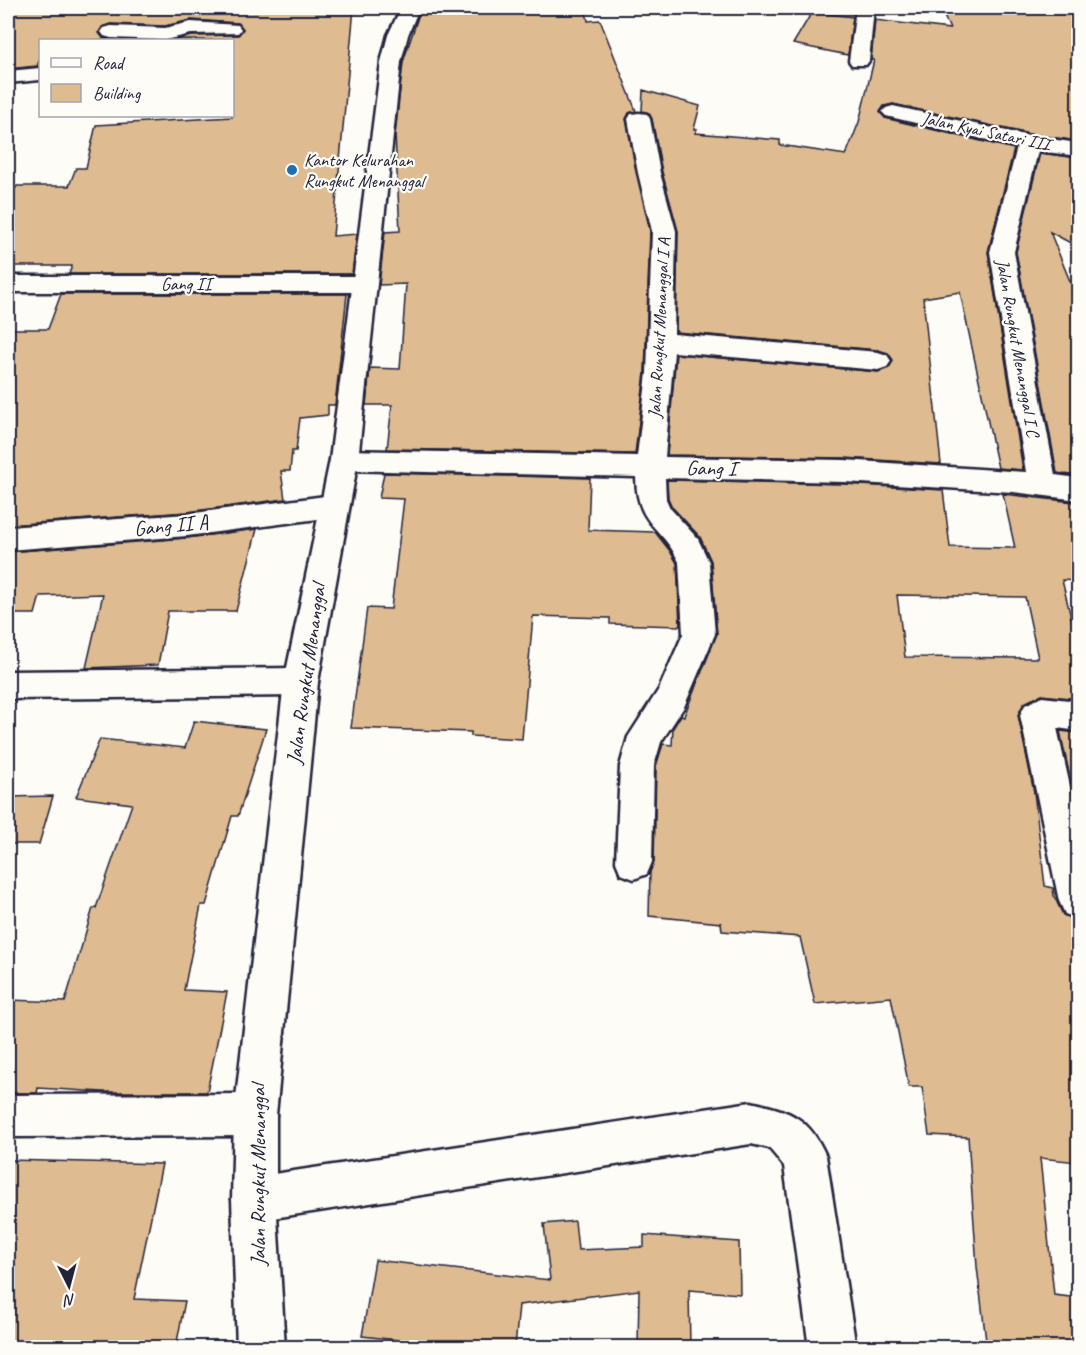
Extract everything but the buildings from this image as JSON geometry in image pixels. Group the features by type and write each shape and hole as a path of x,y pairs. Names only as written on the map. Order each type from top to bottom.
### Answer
{"street":[{"name":"Jalan Rungkut Menanggal","path":"261,1347 255,1199 255,1115 301,682 333,506 344,459 390,62 398,35 410,8"},
{"path":"859,61 864,8"},
{"path":"111,32 165,34 191,28 232,28"},
{"path":"8,77 39,75"},
{"name":"Jalan Kyai Satari III","path":"893,112 1029,143 1078,149"},
{"name":"Jalan Rungkut Menanggal I A","path":"634,862 637,766 645,737 672,697 699,634 694,562 687,547 654,508 651,499 650,467 660,342 664,231 649,173 639,119"},
{"name":"Jalan Rungkut Menanggal I C","path":"1029,143 1002,252 1042,484"},
{"name":"Gang II","path":"8,284 364,284"},
{"path":"660,342 878,361"},
{"name":"Gang I","path":"344,459 844,471 1042,484 1078,489"},
{"name":"Gang II A","path":"8,539 187,525 333,506"},
{"path":"8,685 301,682"},
{"path":"1078,716 1042,712 1037,715 1078,901"},
{"path":"8,1116 255,1115"},
{"path":"255,1199 751,1123 781,1130 804,1156 833,1347"}],"place":[{"name":"Kantor Kelurahan Rungkut Menanggal","path":"292,170"}]}
